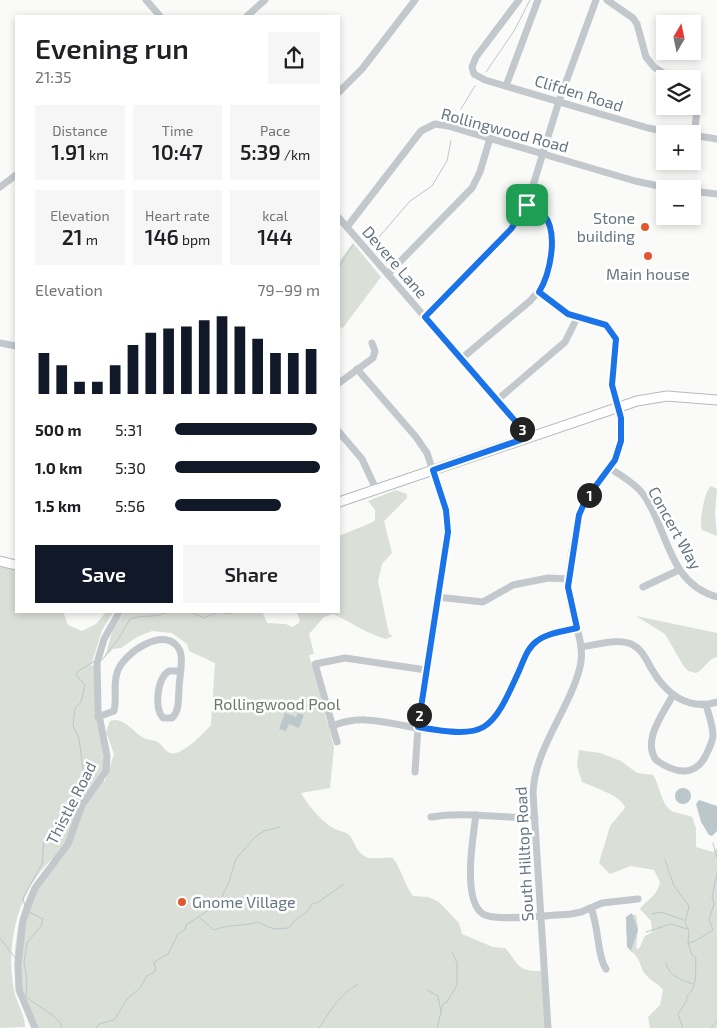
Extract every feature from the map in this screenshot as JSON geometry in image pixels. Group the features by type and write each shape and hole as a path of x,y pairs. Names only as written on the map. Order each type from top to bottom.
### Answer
{"main road":[{"path":"340,502 617,407 667,396 717,400"},
{"path":"0,561 15,565"}],"street":[{"path":"146,0 159,15"},
{"path":"248,15 265,0"},
{"path":"340,91 362,69 415,0"},
{"name":"Clifden Road","path":"519,0 476,56 472,71 478,77 656,130"},
{"path":"506,86 538,0"},
{"path":"425,317 511,229 527,205 559,101 596,0"},
{"path":"606,0 633,18 640,32 646,57 659,70"},
{"name":"Rollingwood Road","path":"347,227 426,127 440,124 635,182 656,186"},
{"path":"701,137 717,138"},
{"path":"388,274 472,188 480,174 490,138"},
{"path":"0,187 15,176"},
{"path":"701,192 717,194"},
{"path":"461,359 539,292 548,275 550,266 550,229 544,216 527,205"},
{"name":"Devere Lane","path":"340,219 529,437"},
{"name":"South Hilltop Road","path":"539,292 561,311 576,318 602,323 614,334 616,346 612,385 621,418 622,433 619,449 610,468 582,506 569,579 569,597 581,647 582,660 577,676 535,772 534,817 548,1028"},
{"path":"496,401 565,342 576,318"},
{"path":"340,382 373,358 375,352 372,343"},
{"path":"0,344 15,346"},
{"path":"357,369 422,444 433,470 448,524 418,727 415,772"},
{"path":"340,433 362,459 376,490"},
{"name":"Concert Way","path":"610,468 644,496 679,570 698,588 717,597"},
{"path":"644,587 679,570"},
{"path":"437,597 483,602 513,585 548,578 569,579"},
{"name":"Thistle Road","path":"35,1028 19,990 20,941 26,909 39,881 68,844 82,805 106,771 107,756 98,717 98,661 104,638 119,613"},
{"path":"332,726 366,720 460,734 482,728 499,712 534,644 544,636 577,628"},
{"path":"98,717 114,711 117,674 124,659 136,649 156,641 173,643 180,651 180,671 177,711 172,718 163,718 159,711 158,702 163,676 169,671 180,671"},
{"path":"581,647 620,642 635,646 642,653 658,681 673,695 693,704 706,705 717,702"},
{"path":"337,742 315,664 345,658 426,670"},
{"path":"673,695 653,734 650,746 656,760 679,772 691,771 696,768 704,758 710,745 713,735 706,705"},
{"path":"431,817 460,813 504,818 534,817"},
{"path":"476,815 471,867 473,897 478,909 483,914 496,918 571,914 591,908 602,902 638,899"},
{"path":"591,908 599,934 600,959 606,969"}],"green space":[{"path":"353,243 381,277 342,329 340,326 340,261"},
{"path":"711,486 717,489 715,514 717,536 702,530 701,526 704,500"},
{"name":"Rollingwood Pool","path":"396,490 407,494 407,498 384,521 392,553 382,564 378,581 389,634 393,636 386,639 379,637 333,614 324,617 309,634 314,654 309,655 334,747 330,788 301,793 323,821 350,836 362,855 372,858 393,858 413,896 428,897 439,902 459,923 462,934 493,947 505,948 519,966 527,970 541,971 545,1028 33,1028 16,982 16,943 26,899 33,885 53,858 31,886 23,902 13,936 11,954 15,995 24,1017 25,1027 0,1028 0,565 15,569 15,613 64,613 68,625 82,631 96,624 105,613 113,613 102,630 91,666 95,665 96,717 105,764 99,779 105,781 114,754 106,732 110,721 115,720 124,723 140,736 157,742 170,753 180,751 192,744 211,725 215,663 189,651 187,644 172,633 152,631 137,637 121,648 113,649 105,657 112,632 124,613 263,613 267,623 286,624 292,627 299,623 300,620 297,613 340,613 340,536 375,520 375,510 368,501"},
{"path":"636,616 717,633 717,657 696,673 688,671 665,634"},
{"path":"579,750 600,753 621,761 637,773 653,775 668,808 674,812 692,817 696,828 696,847 713,852 717,848 717,1028 650,1028 648,1017 660,1005 663,990 647,976 636,957 629,950 626,931 628,915 636,915 638,927 636,948 639,949 645,936 652,932 651,921 640,909 654,894 660,882 654,870 631,866 610,874 599,863 610,826 625,808 613,796 582,782 577,766"}],"shaded area":[{"path":"285,713 296,717 298,713 304,715 299,728 289,724 286,731 279,729"},
{"path":"683,788 689,790 691,796 689,802 683,804 677,802 675,796 677,790"},
{"path":"699,800 717,806 717,831 712,836 709,835 701,822 696,804"},
{"path":"632,913 638,930 631,950 627,947 626,917"}],"waterway":[{"path":"486,72 514,31 530,0"},
{"path":"461,109 475,86"},
{"path":"374,243 410,201 432,186 447,161 451,141"},
{"path":"340,265 353,245"},
{"path":"102,660 119,638 130,619 164,613"},
{"path":"193,613 204,618 216,613"},
{"path":"224,613 232,613"},
{"path":"25,907 23,898 42,864 44,840 62,824 84,778 79,738 73,725 75,708 81,702 85,685 76,675 78,671 95,661"},
{"path":"96,1028 99,1024 114,1020 128,998 140,988 147,976 156,971 154,962 168,954 178,934 185,930 186,925 219,903 228,884 236,859 254,838 264,831 280,827"},
{"path":"713,843 717,858"},
{"path":"665,860 674,886 689,906 685,923 689,931 688,943 692,955 696,958 696,974 693,988 678,1014 683,1028"},
{"path":"689,943 713,930 709,920 714,904 712,897 717,873"},
{"path":"200,918 214,930 257,922 274,929 289,928 296,919 306,913 313,903 317,903 344,884"},
{"path":"29,912 43,919 41,926 27,943 24,962 27,981 26,996 53,1015 62,1028"},
{"path":"652,914 661,912 684,920"},
{"path":"646,932 671,924 687,929"},
{"path":"0,938 16,959"},
{"path":"437,1028 443,1004 447,1002 457,985 457,963 452,952"},
{"path":"666,963 673,974 693,984"},
{"path":"319,1028 340,998 358,984"},
{"path":"427,990 438,996 441,1012"},
{"path":"711,1028 717,1021"}],"place":[{"name":"Stone building","path":"645,227"},
{"name":"Main house","path":"648,256"},
{"name":"Gnome Village","path":"182,902"}],"route":[{"path":"527,205 544,216 550,229 550,266 548,275 539,292 561,311 576,318 606,325 616,339 612,385 622,424 621,441 615,460 586,499 579,515 568,587 577,628 544,636 530,648 504,705 489,724 468,733 452,733 418,727 448,532 446,510 433,470 529,437 425,317 511,229 527,205"}]}
